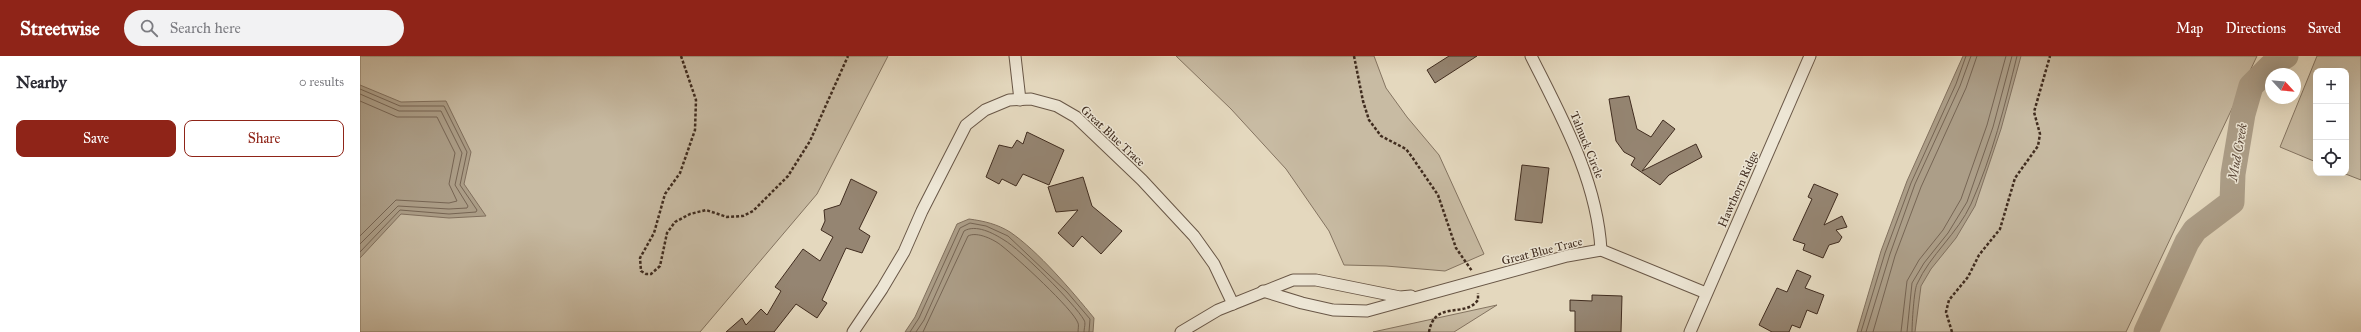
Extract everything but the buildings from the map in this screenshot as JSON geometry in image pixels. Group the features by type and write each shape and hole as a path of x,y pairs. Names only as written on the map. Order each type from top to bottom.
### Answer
{"street":[{"path":"1015,56 1020,100"},
{"name":"Talnuck Circle","path":"1531,56 1579,155 1593,196 1600,230 1601,250"},
{"name":"Hawthorn Ridge","path":"1690,332 1810,56"},
{"name":"Great Blue Trace","path":"852,332 882,289 904,252 922,211 966,125 985,110 1009,100 1031,99 1057,106 1076,118 1142,180 1194,236 1214,264 1233,304"},
{"name":"Great Blue Trace","path":"1263,290 1302,303 1333,310 1367,311 1567,256 1601,250 1706,293"},
{"name":"Great Blue Trace","path":"1181,332 1218,310 1263,290 1293,280 1316,280 1400,296 1427,295"}],"path":[{"path":"682,56 696,100 695,130 680,173 665,194 654,233 640,258 642,271 646,274 651,274 660,266 667,233 675,222 690,214 706,210 727,217 743,216 753,211 788,176 810,141 848,56"},
{"path":"1354,56 1363,102 1369,120 1381,136 1406,149 1438,195 1456,248 1472,270 1479,297 1476,303 1472,306 1441,313 1432,322 1429,332"},
{"path":"1952,332 1946,312 1949,300 1968,277 1979,255 2000,229 2015,178 2038,146 2040,134 2034,112 2050,56"}],"shaded area":[{"path":"360,56 888,56 817,194 700,332 360,332"},
{"path":"1176,56 1374,56 1386,88 1407,117 1439,155 1484,254 1445,271 1386,266 1344,265 1329,231 1286,169 1231,109"},
{"path":"1993,56 2257,56 2126,332 1871,332"},
{"path":"2317,56 2361,56 2361,180 2349,175 2349,68 2313,68 2313,161 2280,147 2297,104 2301,104 2301,95"},
{"path":"1497,305 1454,332 1373,332"}],"water":[{"path":"1963,56 2021,56 2001,129 1975,206 1956,238 1931,269 1921,286 1915,332 1857,332 1881,251 1907,181"},
{"path":"360,85 401,102 446,101 471,152 464,184 486,216 449,218 401,214 360,258"},
{"path":"969,219 990,223 1005,229 1021,240 1043,260 1094,318 1093,332 905,332 915,317 957,224"}],"waterway":[{"name":"Mud Creek","path":"2146,332 2187,242 2195,230 2232,202 2233,174 2243,114 2251,86 2275,62 2286,56"}]}
